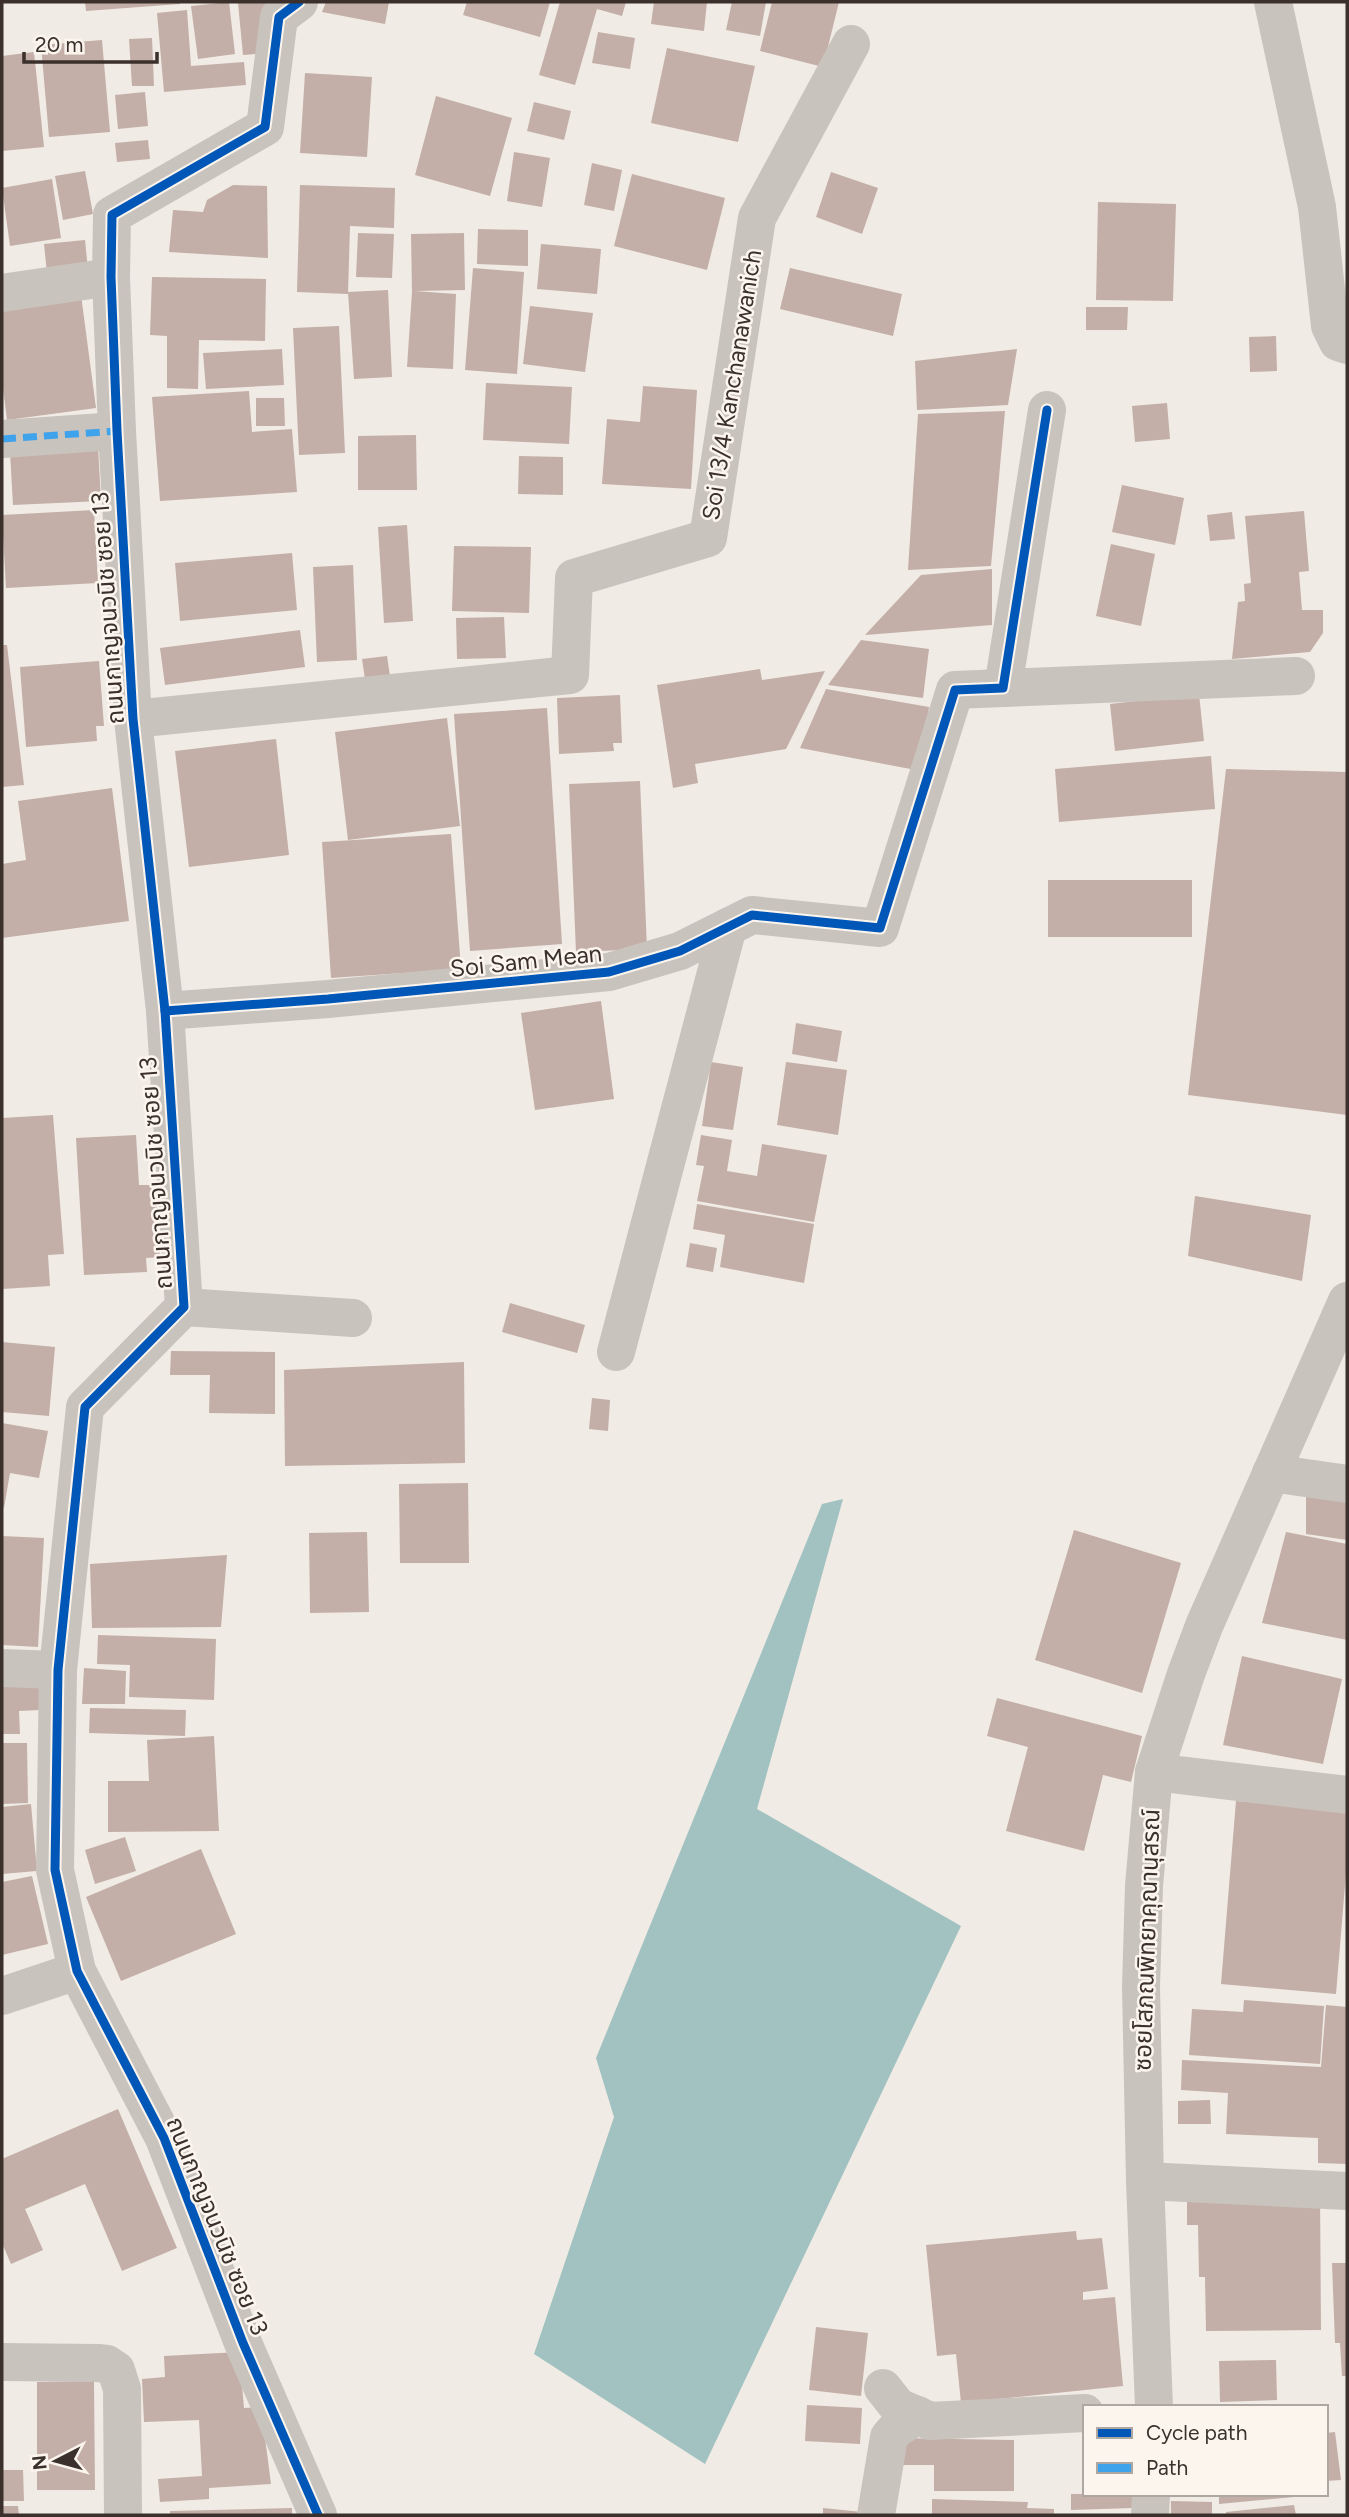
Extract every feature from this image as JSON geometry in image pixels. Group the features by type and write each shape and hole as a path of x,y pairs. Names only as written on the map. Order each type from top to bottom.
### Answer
{"street":[{"name":"ถนนกาญจนวนิช ซอย 13","path":"299,2 279,17 265,127 112,215 111,277 117,432 133,719 165,1011 184,1307 85,1407 58,1670 55,1870 77,1971 164,2138 243,2343 318,2515"},
{"path":"1273,2 1317,208 1331,326 1338,342 1347,345"},
{"name":"Soi 13/4 Kanchanawanich","path":"133,719 570,675 575,578 708,538 757,218 851,44"},
{"path":"2,293 111,277"},
{"path":"1047,410 1003,688 1296,676"},
{"path":"2,439 117,432"},
{"name":"Soi Sam Mean","path":"165,1011 583,977 632,967 680,951 752,915 880,928 955,691 1003,688"},
{"path":"617,1352 728,927"},
{"name":"ซอยโสภณพิทยาคุณานุสรณ์","path":"1154,2405 1141,1987 1144,1886 1154,1772 1185,1674 1270,1472 1347,1301"},
{"path":"184,1307 353,1318"},
{"path":"1270,1472 1347,1485"},
{"path":"2,1668 58,1670"},
{"path":"1154,1772 1347,1795"},
{"path":"2,1996 77,1971"},
{"path":"1145,2181 1347,2191"},
{"path":"2,2362 98,2363 116,2370 122,2389 123,2515"},
{"path":"883,2388 898,2407 930,2421 1083,2413"},
{"path":"876,2515 889,2437 896,2429 918,2415"},
{"path":"1150,2515 1151,2496"}],"water":[{"path":"843,1499 757,1809 961,1926 705,2464 534,2354 614,2117 596,2058 822,1504"}],"building":[{"path":"85,2 180,2 180,4 86,11"},
{"path":"229,2 235,54 198,59 191,6"},
{"path":"267,2 271,53 243,55 238,3"},
{"path":"326,2 389,2 385,24 322,12"},
{"path":"467,2 550,2 540,37 463,15"},
{"path":"560,2 626,2 622,16 597,9 575,85 539,75"},
{"path":"654,2 707,2 704,31 651,24"},
{"path":"732,2 766,2 760,36 726,30"},
{"path":"772,2 839,2 823,67 760,51"},
{"path":"187,10 191,66 244,62 246,85 164,92 157,13"},
{"path":"598,32 635,38 630,69 592,63"},
{"path":"152,38 154,86 132,86 129,39"},
{"path":"102,40 110,132 49,137 41,45"},
{"path":"667,48 755,66 738,142 651,123"},
{"path":"34,52 44,147 2,151 2,56"},
{"path":"305,73 372,77 367,157 300,153"},
{"path":"145,92 148,126 118,129 115,95"},
{"path":"436,96 512,118 490,196 415,175"},
{"path":"534,102 571,111 564,140 527,131"},
{"path":"148,140 150,159 117,162 115,143"},
{"path":"514,152 550,158 542,207 507,201"},
{"path":"592,163 622,170 614,211 584,205"},
{"path":"85,171 93,214 63,220 55,176"},
{"path":"831,172 878,188 862,234 816,217"},
{"path":"632,174 725,198 707,270 614,246"},
{"path":"52,179 61,238 10,246 2,188"},
{"path":"233,185 267,186 268,258 169,252 173,210 203,212 207,200"},
{"path":"300,185 395,188 394,228 350,226 348,294 297,292"},
{"path":"1098,202 1176,204 1173,301 1096,300"},
{"path":"478,229 528,230 528,266 477,264"},
{"path":"358,233 394,234 392,278 356,277"},
{"path":"464,233 465,290 415,291 456,294 453,369 407,367 412,292 411,234"},
{"path":"85,240 88,270 47,273 44,244"},
{"path":"541,244 601,249 597,294 537,289"},
{"path":"473,268 524,272 517,374 465,370"},
{"path":"790,268 902,294 893,336 780,309"},
{"path":"152,277 266,279 265,341 199,340 198,389 167,388 167,336 150,335"},
{"path":"388,290 392,377 354,379 348,292"},
{"path":"81,295 96,408 7,420 2,380 2,305"},
{"path":"530,306 593,313 585,372 523,364"},
{"path":"1086,307 1128,307 1127,330 1086,330"},
{"path":"339,326 345,453 299,455 293,328"},
{"path":"1276,336 1277,371 1250,372 1249,337"},
{"path":"282,349 284,385 206,389 203,353"},
{"path":"1017,349 1008,405 917,410 915,361"},
{"path":"486,383 572,387 569,444 483,440"},
{"path":"643,386 697,390 691,489 602,484 607,419 640,422"},
{"path":"249,391 252,432 292,429 297,492 160,501 152,397"},
{"path":"256,398 284,398 285,426 256,426"},
{"path":"1167,403 1170,439 1135,442 1132,406"},
{"path":"1005,411 991,566 908,570 918,414"},
{"path":"416,435 417,490 358,490 358,436"},
{"path":"98,447 101,501 13,505 10,452"},
{"path":"519,456 563,457 563,495 518,494"},
{"path":"1122,485 1184,498 1175,545 1112,532"},
{"path":"94,510 98,583 6,588 2,515"},
{"path":"1304,511 1309,571 1299,572 1302,610 1323,610 1323,633 1310,652 1232,659 1238,602 1245,601 1244,584 1251,583 1245,516"},
{"path":"1232,512 1235,539 1210,541 1207,515"},
{"path":"407,525 413,621 384,623 378,527"},
{"path":"1111,544 1155,554 1141,626 1096,616"},
{"path":"454,546 531,547 529,613 452,611"},
{"path":"292,553 297,610 180,621 175,563"},
{"path":"353,565 357,660 317,662 313,567"},
{"path":"992,569 992,625 865,635 921,575"},
{"path":"504,617 506,658 457,659 456,618"},
{"path":"300,630 305,667 165,685 160,648"},
{"path":"861,640 929,649 923,698 828,685"},
{"path":"2,645 7,645 24,785 2,787"},
{"path":"387,656 390,676 365,679 362,659"},
{"path":"99,661 104,726 96,726 97,741 26,747 20,667"},
{"path":"760,669 762,680 825,671 786,749 695,764 698,783 673,788 657,685"},
{"path":"826,689 929,707 921,771 800,748"},
{"path":"1199,694 1204,741 1115,751 1110,704"},
{"path":"620,695 622,743 613,743 614,751 559,754 557,698"},
{"path":"547,708 562,944 470,951 454,714"},
{"path":"447,718 460,826 348,840 335,732"},
{"path":"276,739 289,855 189,867 175,751"},
{"path":"1211,756 1215,809 1059,822 1055,769"},
{"path":"1226,769 1347,772 1347,1115 1188,1095"},
{"path":"640,781 647,949 576,952 569,784"},
{"path":"112,788 129,921 2,938 2,864 26,860 18,801"},
{"path":"451,834 461,969 331,978 322,842"},
{"path":"1048,880 1192,880 1192,937 1048,937"},
{"path":"601,1001 614,1099 535,1110 521,1013"},
{"path":"796,1023 842,1031 837,1062 792,1054"},
{"path":"711,1062 743,1067 733,1130 702,1126"},
{"path":"786,1062 847,1070 838,1135 777,1125"},
{"path":"53,1115 64,1254 48,1255 50,1286 2,1289 2,1118"},
{"path":"136,1135 139,1185 156,1185 160,1257 146,1258 147,1272 84,1275 76,1138"},
{"path":"701,1135 732,1140 727,1171 757,1176 762,1144 827,1155 814,1222 697,1201 704,1166 696,1165"},
{"path":"1195,1196 1311,1215 1302,1281 1188,1256"},
{"path":"697,1204 814,1224 804,1283 720,1267 725,1235 693,1229"},
{"path":"690,1243 717,1248 713,1272 686,1267"},
{"path":"510,1303 585,1325 577,1353 502,1332"},
{"path":"2,1342 55,1347 49,1416 2,1412"},
{"path":"171,1351 275,1352 275,1414 209,1413 210,1375 170,1375"},
{"path":"464,1362 465,1463 285,1466 284,1370"},
{"path":"592,1398 610,1400 608,1431 589,1429"},
{"path":"2,1423 48,1431 39,1478 10,1473 4,1508 2,1507"},
{"path":"468,1483 469,1563 400,1563 399,1484"},
{"path":"1306,1493 1347,1498 1347,1540 1306,1534"},
{"path":"1074,1530 1181,1563 1142,1693 1035,1660"},
{"path":"367,1532 369,1612 310,1613 309,1533"},
{"path":"1286,1532 1347,1544 1347,1640 1262,1623"},
{"path":"2,1536 44,1538 38,1647 2,1645"},
{"path":"227,1555 221,1627 92,1628 90,1564"},
{"path":"98,1635 216,1639 214,1700 129,1697 130,1665 97,1664"},
{"path":"1242,1656 1342,1679 1323,1764 1223,1745"},
{"path":"84,1668 126,1671 125,1704 82,1704"},
{"path":"38,1672 40,1710 19,1711 20,1734 2,1734 2,1674"},
{"path":"997,1698 1142,1736 1131,1782 1103,1775 1084,1851 1006,1831 1028,1747 987,1736"},
{"path":"90,1708 186,1710 185,1736 89,1733"},
{"path":"214,1736 219,1831 108,1832 108,1781 149,1781 147,1740"},
{"path":"2,1743 27,1743 28,1803 2,1804"},
{"path":"1236,1801 1347,1810 1347,1861 1336,1994 1221,1984"},
{"path":"31,1804 37,1871 2,1874 2,1807"},
{"path":"125,1837 136,1871 95,1884 85,1850"},
{"path":"201,1849 236,1934 121,1981 86,1897"},
{"path":"32,1876 48,1944 2,1955 2,1882"},
{"path":"1244,2000 1324,2006 1320,2064 1189,2055 1192,2009 1243,2012"},
{"path":"1326,2005 1347,2007 1347,2164 1318,2163 1318,2138 1226,2134 1228,2093 1181,2090 1182,2060 1321,2067"},
{"path":"1210,2100 1211,2124 1178,2124 1178,2101"},
{"path":"118,2109 177,2248 122,2271 85,2184 25,2209 43,2250 11,2264 2,2243 2,2159"},
{"path":"1320,2191 1321,2330 1206,2331 1205,2277 1199,2277 1198,2225 1187,2225 1187,2192"},
{"path":"1076,2231 1077,2240 1102,2238 1108,2289 1083,2292 1083,2300 1115,2297 1123,2386 961,2403 956,2354 937,2356 926,2245"},
{"path":"1332,2263 1347,2263 1347,2376 1342,2376 1340,2343 1335,2343"},
{"path":"816,2327 868,2333 861,2396 809,2390"},
{"path":"239,2352 244,2408 261,2407 271,2484 209,2488 209,2499 160,2502 158,2479 202,2476 199,2420 144,2422 142,2379 165,2377 164,2356"},
{"path":"1276,2360 1277,2400 1220,2402 1219,2361"},
{"path":"94,2381 95,2490 37,2490 37,2382"},
{"path":"807,2405 862,2408 860,2444 805,2441"},
{"path":"1335,2432 1341,2480 1328,2481 1328,2433"},
{"path":"894,2438 1014,2440 1014,2491 934,2491 934,2465 894,2465"},
{"path":"2,2470 23,2470 24,2501 2,2501"},
{"path":"1071,2494 1133,2496 1133,2508 1071,2510"},
{"path":"1219,2496 1305,2496 1219,2504"},
{"path":"932,2499 1028,2502 1027,2508 1054,2509 1054,2515 932,2515"},
{"path":"1171,2501 1212,2502 1212,2515 1171,2515"},
{"path":"1294,2505 1296,2515 1226,2515 1226,2512"},
{"path":"2,2506 18,2506 19,2515 2,2515"},
{"path":"292,2508 292,2515 170,2515 170,2511"},
{"path":"823,2508 862,2512 861,2515 823,2515"}],"marked path":[{"path":"2,439 117,431"}],"cycle path":[{"path":"299,2 279,17 265,127 112,215 111,277 117,431 133,719 165,1011 184,1307 85,1407 58,1670 55,1870 77,1971 164,2138 243,2343 318,2515"},
{"path":"165,1011 328,999 609,972 680,951 752,915 880,928 955,690 1003,688 1047,410"}]}
